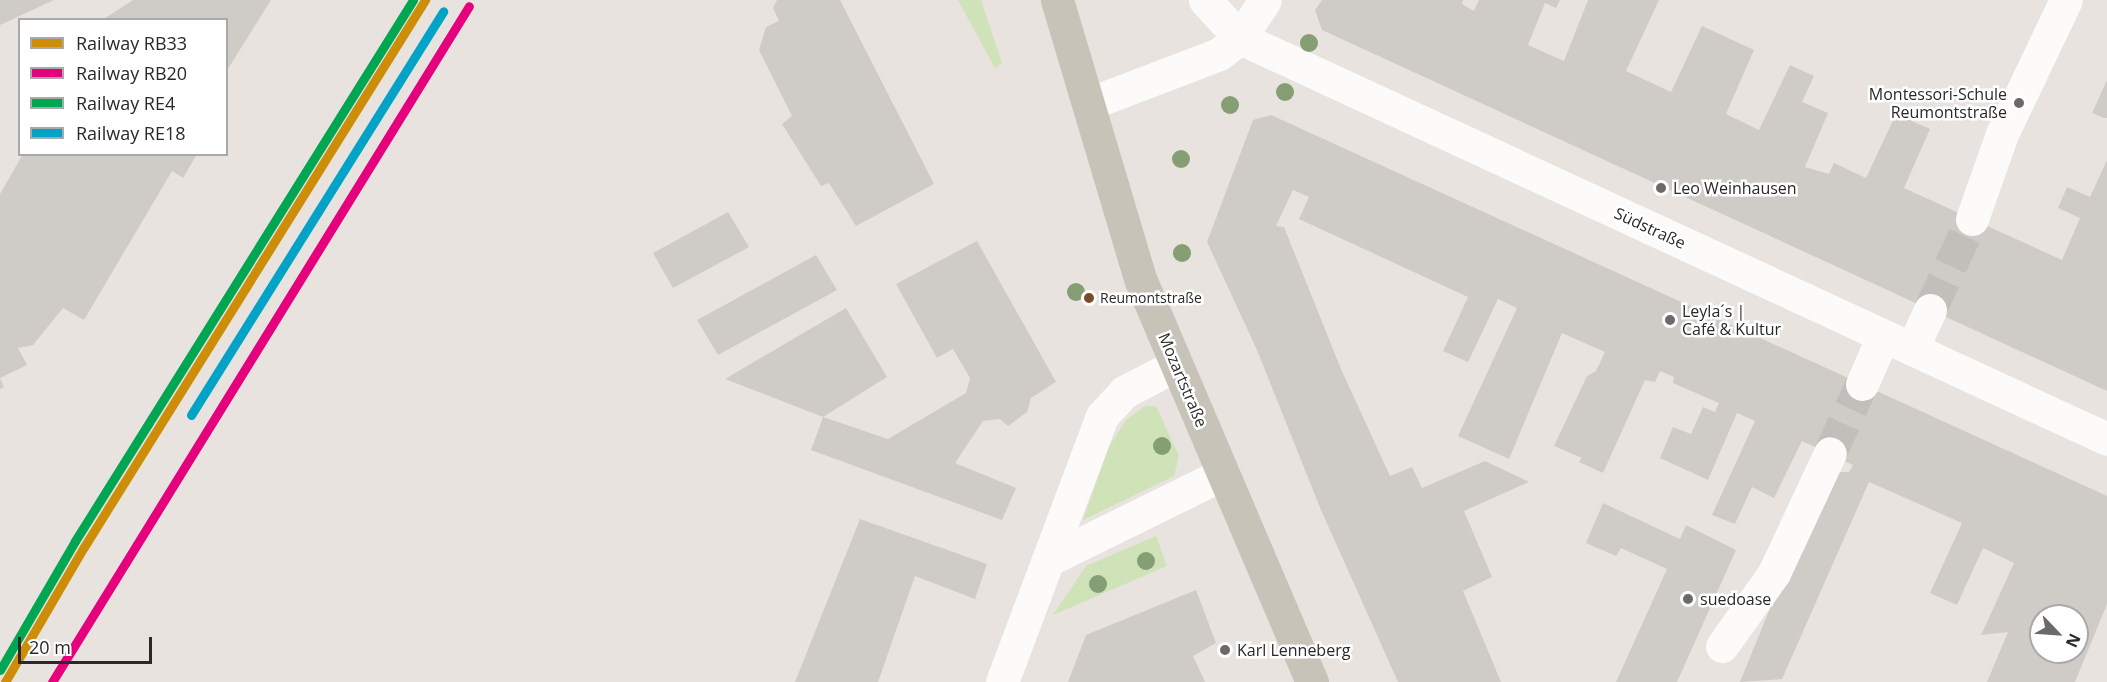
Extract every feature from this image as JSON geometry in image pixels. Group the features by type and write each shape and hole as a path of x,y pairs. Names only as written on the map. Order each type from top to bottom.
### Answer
{"main road":[{"name":"Mozartstraße","path":"1058,0 1091,103 1142,281 1312,682"}],"street":[{"name":"Südstraße","path":"1205,0 1240,38 2107,439"},
{"path":"1091,103 1219,54 1240,38 1265,0"},
{"path":"1972,219 2002,134 2066,0"},
{"path":"1862,384 1930,310"},
{"path":"1002,682 1102,416 1124,392 1176,365"},
{"path":"1722,645 1773,573 1830,453"},
{"path":"1048,560 1223,474"}],"green space":[{"path":"958,0 981,0 1002,63 995,68"},
{"path":"1145,406 1156,406 1179,456 1174,476 1083,520 1109,447 1126,420"},
{"path":"1156,536 1167,566 1053,615 1086,566"}],"building":[{"path":"0,0 54,0 0,25"},
{"path":"133,0 271,0 228,69 228,18 105,18"},
{"path":"777,0 840,0 934,184 856,226 829,183 821,186 782,124 792,116 759,50 766,27 779,21 773,8"},
{"path":"1322,0 1463,0 1462,4 1474,11 1479,0 1560,0 1556,8 1545,3 1528,45 1564,61 1588,0 1659,0 1626,71 1671,92 1702,26 1754,50 1726,114 1759,130 1790,65 1814,76 1802,102 1828,113 1805,167 1829,174 1834,163 1866,178 1896,114 1930,129 1904,188 2062,260 2080,218 2058,208 2067,187 2090,197 2107,160 2107,391 1322,30 1315,10"},
{"path":"2107,80 2107,118 2104,118 2092,113"},
{"path":"1271,115 2107,496 2107,604 2089,648 2089,604 2029,604 2029,664 2082,664 2075,682 1987,682 2008,632 1981,635 2014,563 1983,548 1957,605 1930,593 1962,523 1869,482 1782,679 1740,682 1779,586 1784,588 1837,472 1849,472 1853,465 1802,441 1774,498 1752,487 1735,524 1712,515 1755,421 1737,413 1708,480 1660,458 1673,427 1691,434 1703,407 1715,412 1719,403 1673,383 1674,377 1660,371 1655,382 1645,380 1603,473 1579,462 1582,458 1554,446 1587,376 1596,371 1605,352 1562,333 1509,459 1458,436 1517,308 1498,299 1468,362 1443,351 1468,297 1299,219 1309,197 1293,190 1276,226 1284,227 1341,369 1390,476 1412,467 1422,488 1485,461 1529,482 1464,511 1492,577 1463,591 1501,682 1398,682 1321,510 1257,350 1207,242 1253,120"},
{"path":"22,156 196,156 183,178 172,171 84,320 63,308 33,345 18,348 27,365 0,378 0,194"},
{"path":"728,212 749,247 673,288 653,253"},
{"path":"977,241 1056,382 1031,398 1027,412 1008,426 1000,419 983,421 955,463 1016,488 1002,520 811,450 823,417 888,439 966,393 970,378 953,349 937,358 896,284"},
{"path":"816,255 837,290 718,355 697,320"},
{"path":"846,308 887,377 823,417 725,379"},
{"path":"1603,503 1680,539 1686,525 1736,550 1677,682 1616,682 1667,569 1621,548 1616,556 1586,543"},
{"path":"860,519 987,564 975,599 915,576 878,682 795,682"},
{"path":"1196,590 1216,643 1193,656 1205,682 1068,682 1086,635"}],"tunnel":[{"path":"1930,310 1972,219"},
{"path":"1830,453 1862,384"}],"rail line":[{"name":"RE4","path":"0,670 75,541 413,0"},
{"name":"RB33","path":"5,682 84,547 425,0"},
{"name":"RB20","path":"52,682 469,6"},
{"name":"RE18","path":"191,415 443,11"}],"place":[{"name":"Montessori-Schule Reumontstraße","path":"2019,103"},
{"name":"Leo Weinhausen","path":"1661,188"},
{"name":"Reumontstraße","path":"1089,298"},
{"name":"Leyla´s | Café & Kultur","path":"1670,320"},
{"name":"suedoase","path":"1688,599"},
{"name":"Karl Lenneberg","path":"1225,650"}]}
